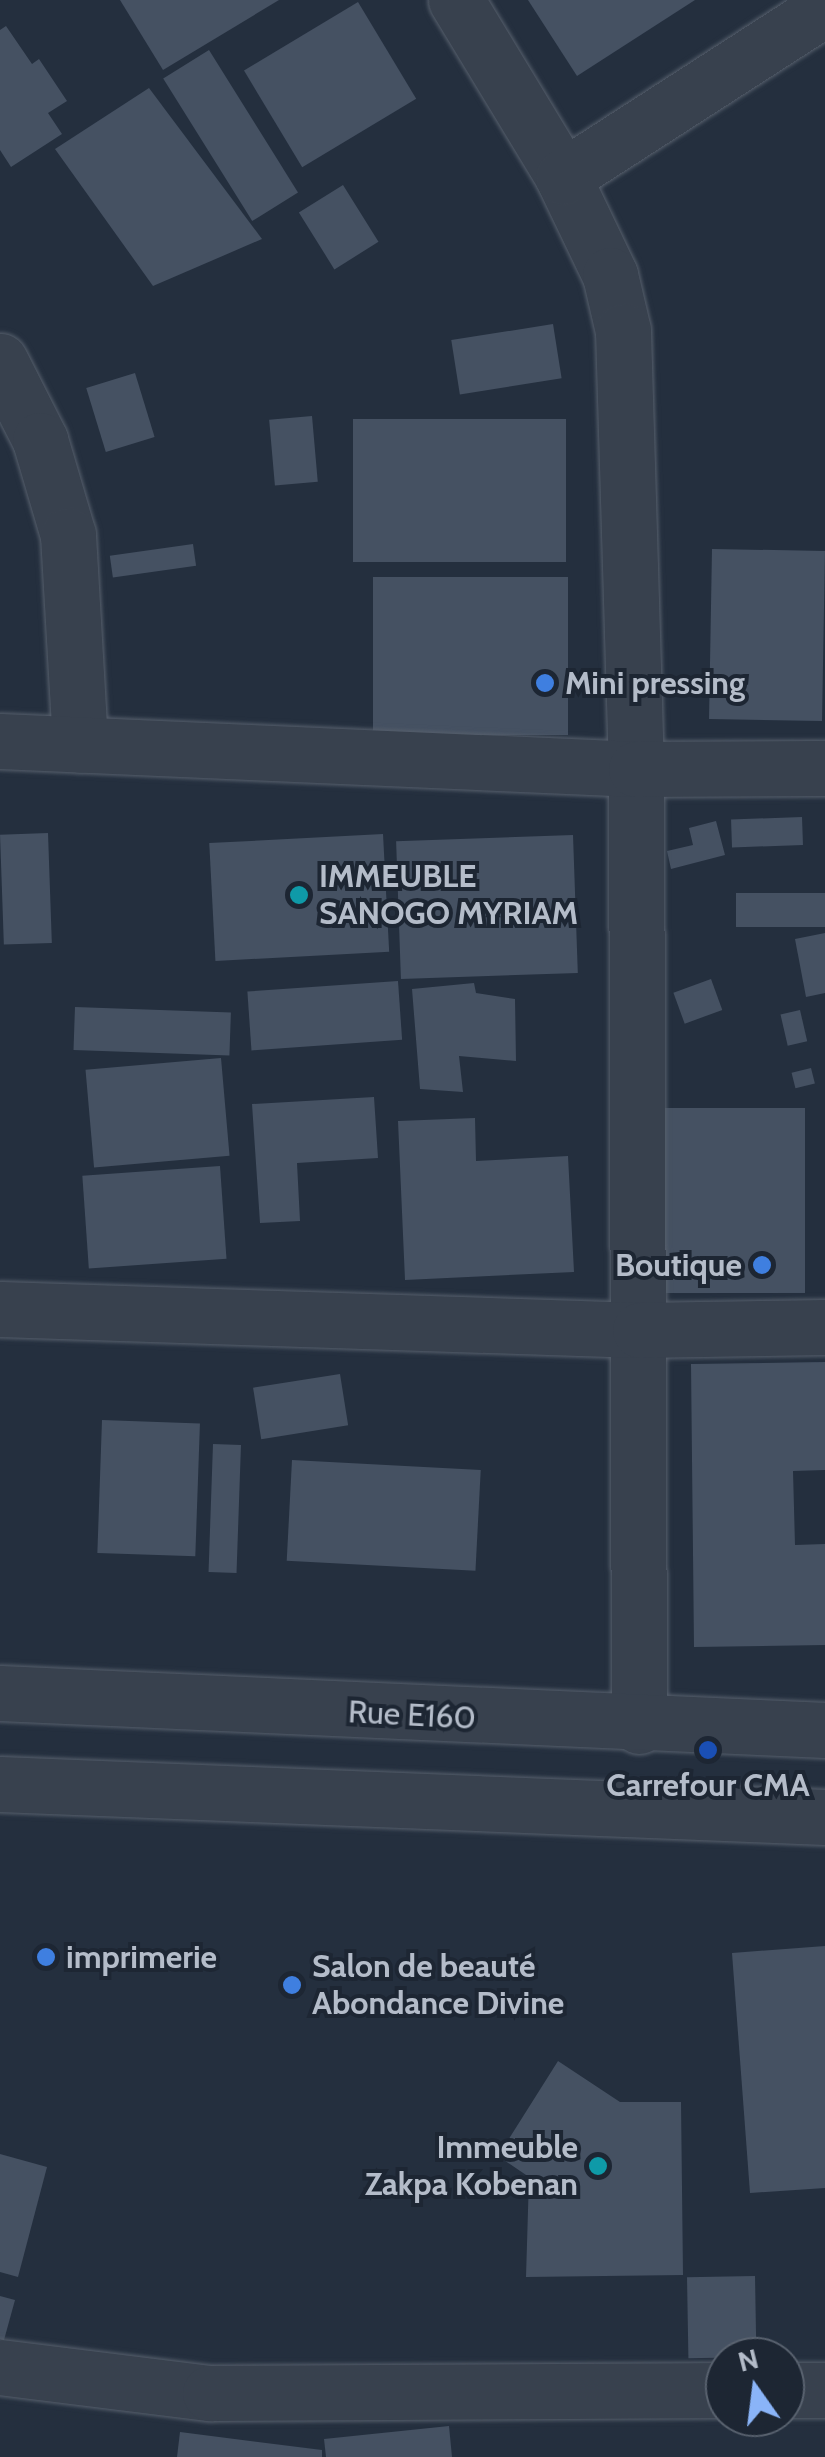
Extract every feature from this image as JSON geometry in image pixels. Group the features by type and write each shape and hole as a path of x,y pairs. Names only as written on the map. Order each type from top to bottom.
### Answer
{"street":[{"path":"456,0 563,177 610,275 624,331 636,768 639,1726"},
{"path":"563,177 825,8"},
{"path":"0,361 40,440 68,535 80,745"},
{"path":"0,742 636,768 825,768"},
{"path":"0,1309 640,1330 825,1326"},
{"name":"Rue E160","path":"0,1694 639,1726 825,1730"},
{"path":"0,1784 825,1817"},
{"path":"0,2367 210,2392 705,2390"}],"building":[{"path":"120,0 279,0 163,70"},
{"path":"528,0 695,0 577,76"},
{"path":"358,2 416,99 302,167 244,71"},
{"path":"6,26 32,64 39,59 67,101 48,113 62,134 11,167 0,150 0,30"},
{"path":"209,50 298,192 252,221 163,79"},
{"path":"149,88 262,239 153,286 55,149"},
{"path":"343,185 379,242 334,269 299,213"},
{"path":"553,324 562,378 460,394 451,340"},
{"path":"135,373 155,437 106,452 86,388"},
{"path":"312,416 318,482 275,485 269,420"},
{"path":"353,419 566,419 566,562 353,562"},
{"path":"193,544 196,566 113,577 110,556"},
{"path":"712,549 825,551 822,721 709,719"},
{"path":"373,577 568,577 568,735 373,735"},
{"path":"802,817 803,845 732,847 731,819"},
{"path":"716,821 725,855 671,869 667,851 693,845 689,828"},
{"path":"48,833 52,943 4,945 0,835"},
{"name":"IMMEUBLE SANOGO MYRIAM","path":"383,834 389,952 215,961 209,843"},
{"path":"573,835 578,973 401,979 396,841"},
{"path":"736,893 825,893 825,927 736,927"},
{"path":"825,933 825,993 806,997 795,939"},
{"path":"711,979 722,1010 685,1024 673,993"},
{"path":"398,981 402,1040 251,1050 247,992"},
{"path":"474,983 476,993 515,999 516,1061 459,1056 463,1092 420,1089 412,989"},
{"path":"75,1007 231,1012 229,1055 73,1050"},
{"path":"800,1010 807,1041 788,1046 781,1014"},
{"path":"221,1058 230,1156 94,1167 86,1070"},
{"path":"811,1068 815,1084 795,1088 792,1073"},
{"path":"374,1097 378,1158 297,1163 300,1221 260,1223 252,1104"},
{"path":"664,1108 805,1108 805,1293 664,1293"},
{"path":"475,1118 476,1161 568,1156 574,1272 405,1280 398,1121"},
{"path":"220,1166 226,1259 89,1268 82,1176"},
{"path":"825,1362 825,1470 793,1471 795,1545 825,1544 825,1645 694,1647 691,1364"},
{"path":"340,1374 348,1425 261,1439 253,1388"},
{"path":"102,1420 200,1423 195,1556 97,1553"},
{"path":"213,1444 241,1445 237,1573 209,1572"},
{"path":"292,1460 481,1470 475,1571 287,1561"},
{"path":"825,1946 825,2188 750,2193 732,1953"},
{"name":"Immeuble Zakpa Kobenan","path":"558,2061 620,2102 681,2102 683,2275 526,2277 529,2177 498,2156"},
{"path":"0,2154 47,2167 18,2277 0,2272"},
{"path":"755,2276 756,2337 705,2337 705,2358 688,2358 687,2277"},
{"path":"0,2296 15,2300 4,2340 0,2339"},
{"path":"449,2426 452,2457 326,2457 324,2439"},
{"path":"180,2432 322,2450 322,2457 177,2457"}],"place":[{"name":"Mini pressing","path":"545,683"},
{"name":"IMMEUBLE SANOGO MYRIAM","path":"299,895"},
{"name":"Boutique","path":"762,1265"},
{"name":"Carrefour CMA","path":"708,1750"},
{"name":"imprimerie","path":"46,1957"},
{"name":"Salon de beauté Abondance Divine","path":"292,1985"},
{"name":"Immeuble Zakpa Kobenan","path":"598,2166"}]}
